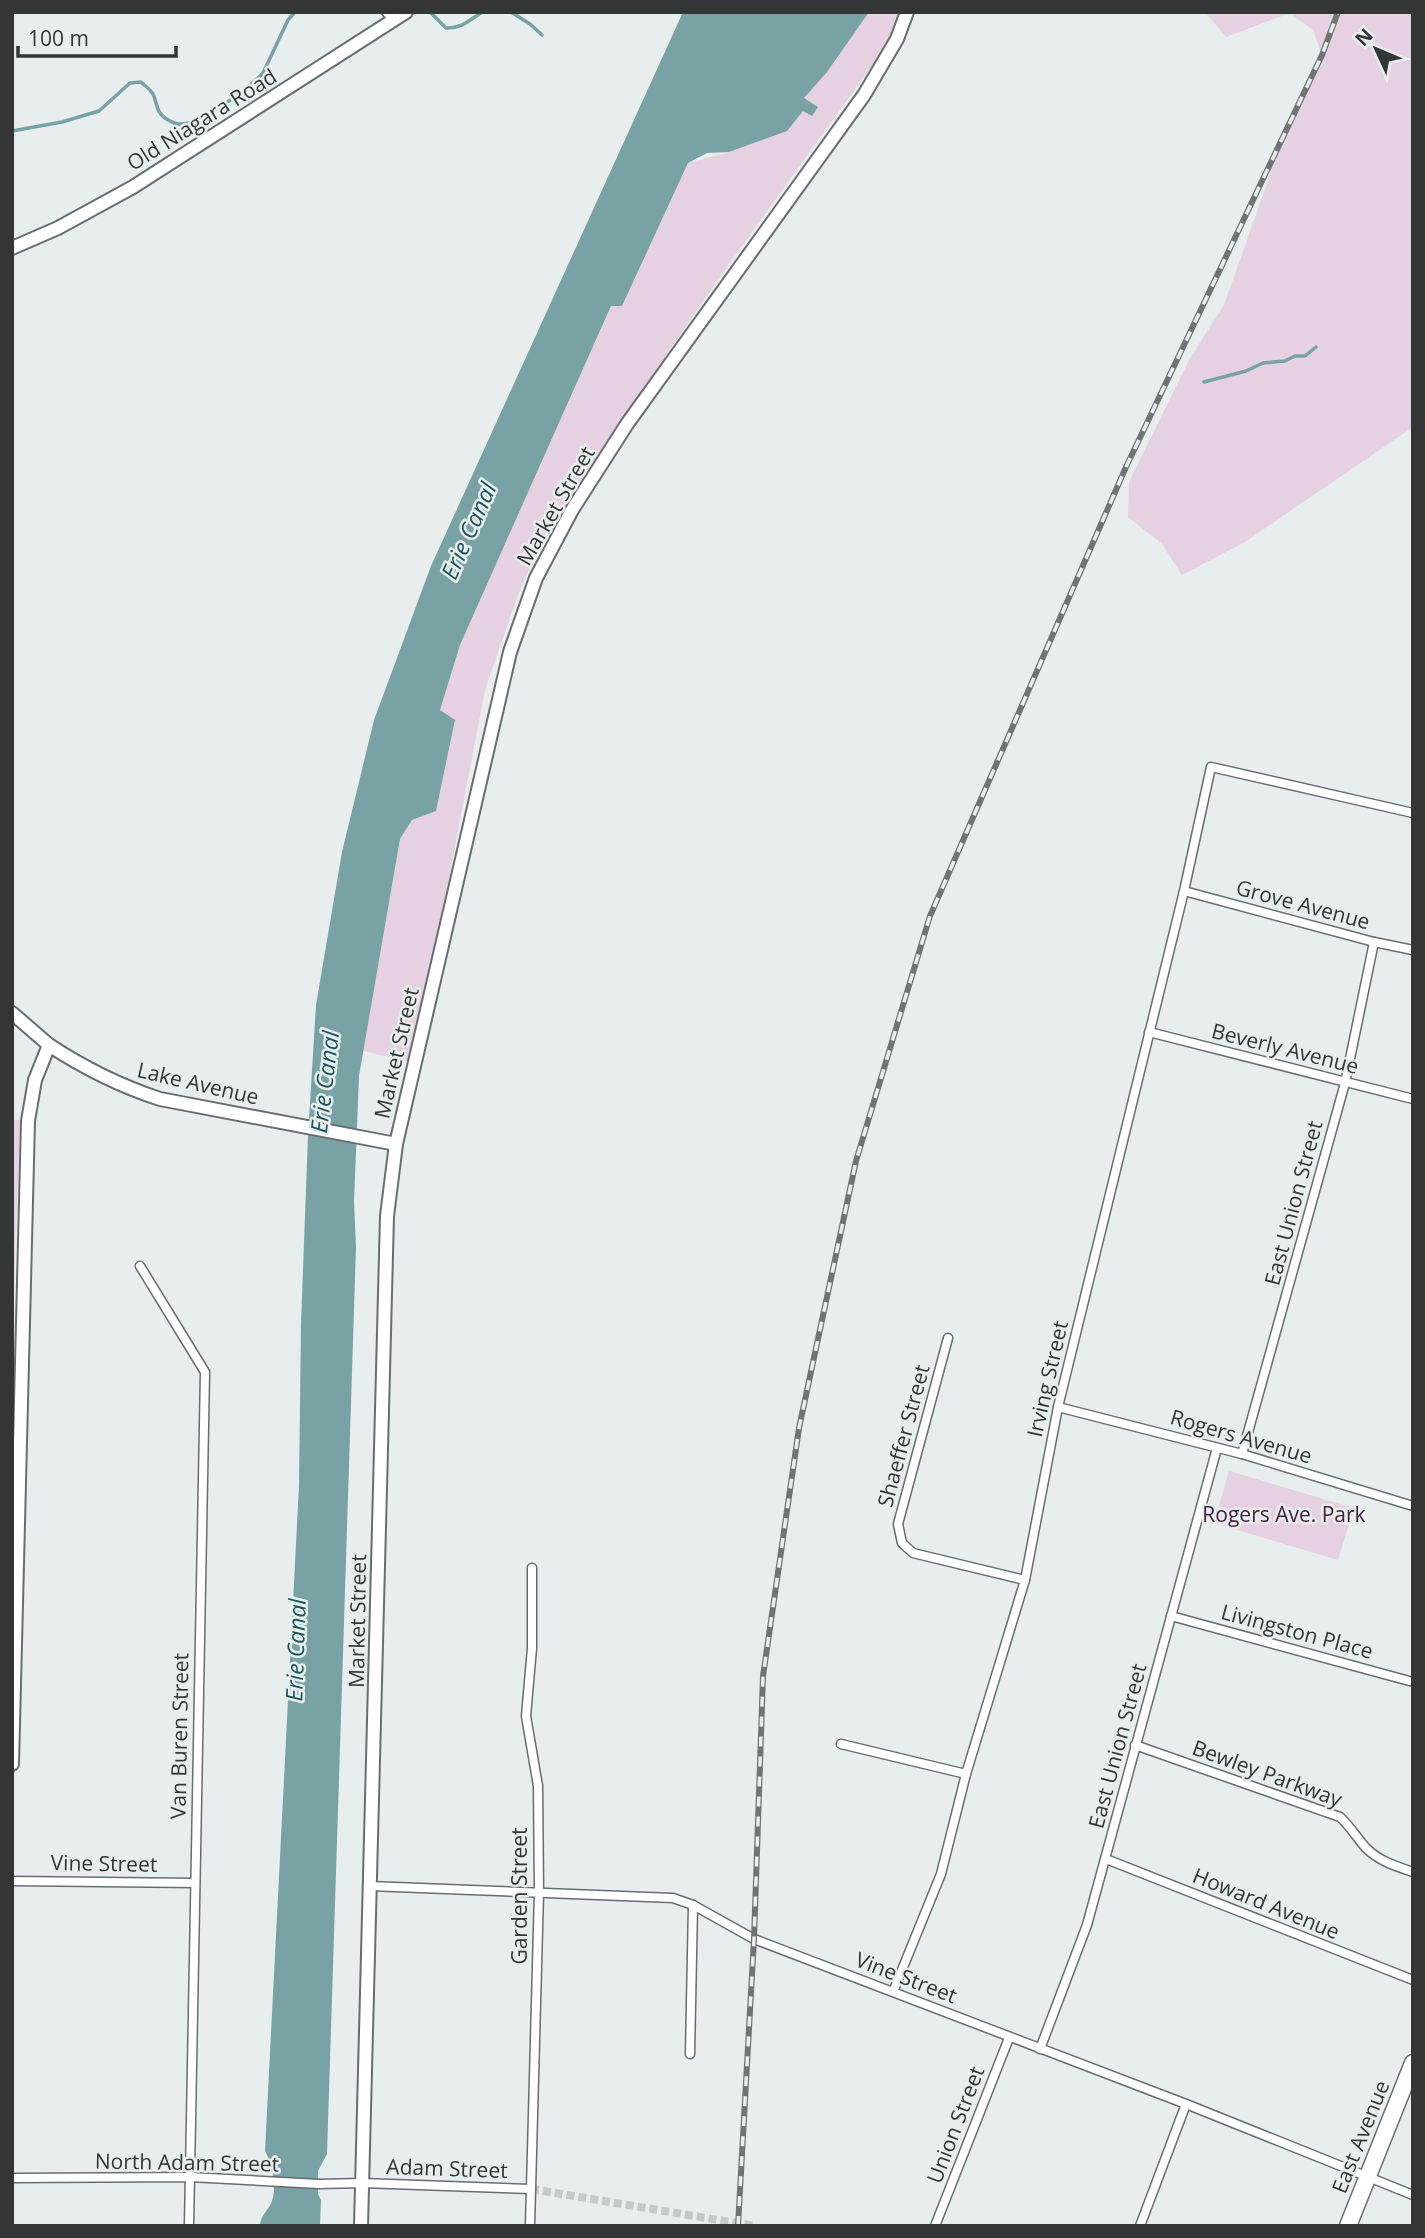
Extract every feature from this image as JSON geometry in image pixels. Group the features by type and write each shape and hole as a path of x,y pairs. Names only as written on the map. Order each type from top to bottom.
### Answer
{"highway":[{"name":"East Avenue","path":"1348,2226 1413,2063"}],"street":[{"name":"Old Niagara Road","path":"12,248 58,228 133,187 390,16 406,12"},
{"name":"Market Street","path":"361,2226 387,1216 396,1144 510,652 536,578 572,510 627,424 864,94 897,39 907,12"},
{"name":"Irving Street","path":"893,1992 941,1874 966,1774 1025,1580 1058,1406 1184,891 1211,767 1413,813"},
{"name":"Grove Avenue","path":"1184,891 1413,950"},
{"name":"East Union Street","path":"1242,1454 1345,1083 1374,942"},
{"name":"Lake Avenue","path":"12,1013 49,1045 78,1063 133,1090 160,1099 396,1144"},
{"name":"Beverly Avenue","path":"1149,1032 1413,1099"},
{"path":"12,1764 28,1121 35,1080 49,1045"},
{"name":"Van Buren Street","path":"140,1266 205,1372 189,2226"},
{"name":"Shaeffer Street","path":"948,1338 898,1524 902,1543 913,1553 1025,1580"},
{"name":"Rogers Avenue","path":"1058,1406 1242,1454 1413,1506"},
{"name":"East Union Street","path":"1040,2049 1087,1925 1217,1448"},
{"name":"Garden Street","path":"530,2226 539,1892 538,1786 526,1716 532,1648 532,1568"},
{"name":"Livingston Place","path":"1171,1616 1413,1682"},
{"path":"841,1744 966,1774"},
{"name":"Bewley Parkway","path":"1135,1745 1339,1817 1350,1826 1367,1849 1387,1864 1413,1872"},
{"name":"Howard Avenue","path":"1106,1859 1413,1980"},
{"name":"Vine Street","path":"12,1881 195,1883"},
{"name":"Vine Street","path":"369,1886 673,1898 694,1905 754,1940 1186,2104 1413,2195"},
{"path":"690,2054 694,1905"},
{"name":"Union Street","path":"935,2226 1009,2038"},
{"path":"1140,2226 1186,2104"},
{"name":"North Adam Street","path":"12,2178 190,2177 319,2184 362,2183"},
{"name":"Adam Street","path":"362,2183 531,2189"}],"green space":[{"path":"868,12 898,12 887,45 729,264 545,534 518,595 485,690 435,951 410,1062 363,1051 400,839 412,820 436,811 455,721 440,710 460,645 611,306 622,306 688,163 729,152 804,98"},
{"path":"1205,12 1413,12 1413,427 1245,542 1182,575 1161,543 1128,517 1129,482 1190,358 1224,305 1277,155 1322,55 1313,30 1290,13 1226,37"},
{"path":"12,1120 20,1120 12,1335"},
{"name":"Rogers Ave. Park","path":"1229,1471 1354,1508 1338,1560 1214,1523"}],"water":[{"name":"Erie Canal","path":"683,12 869,12 827,72 804,98 818,107 812,116 803,111 787,131 729,152 707,153 688,163 622,306 611,306 460,645 440,710 455,720 436,811 412,820 400,839 359,1076 327,2154 318,2171 320,2226 260,2226 261,2219 272,2201 274,2189 272,2168 265,2151 299,1485 301,1324 308,1135 316,1005 342,852 374,720 431,566"}],"waterway":[{"path":"12,131 62,122 99,111 130,83 141,82 152,92 160,113 166,119 179,124 199,119 236,96 263,73 288,20 295,12"},
{"path":"430,12 446,28 461,25 483,12"},
{"path":"511,12 542,35"},
{"path":"1204,382 1246,371 1263,363 1305,356 1316,347"}],"tunnel":[{"path":"531,2189 755,2226"}],"railway":[{"path":"738,2226 754,1939 763,1676 799,1428 856,1161 930,916 1126,467 1322,55 1338,12"}]}
